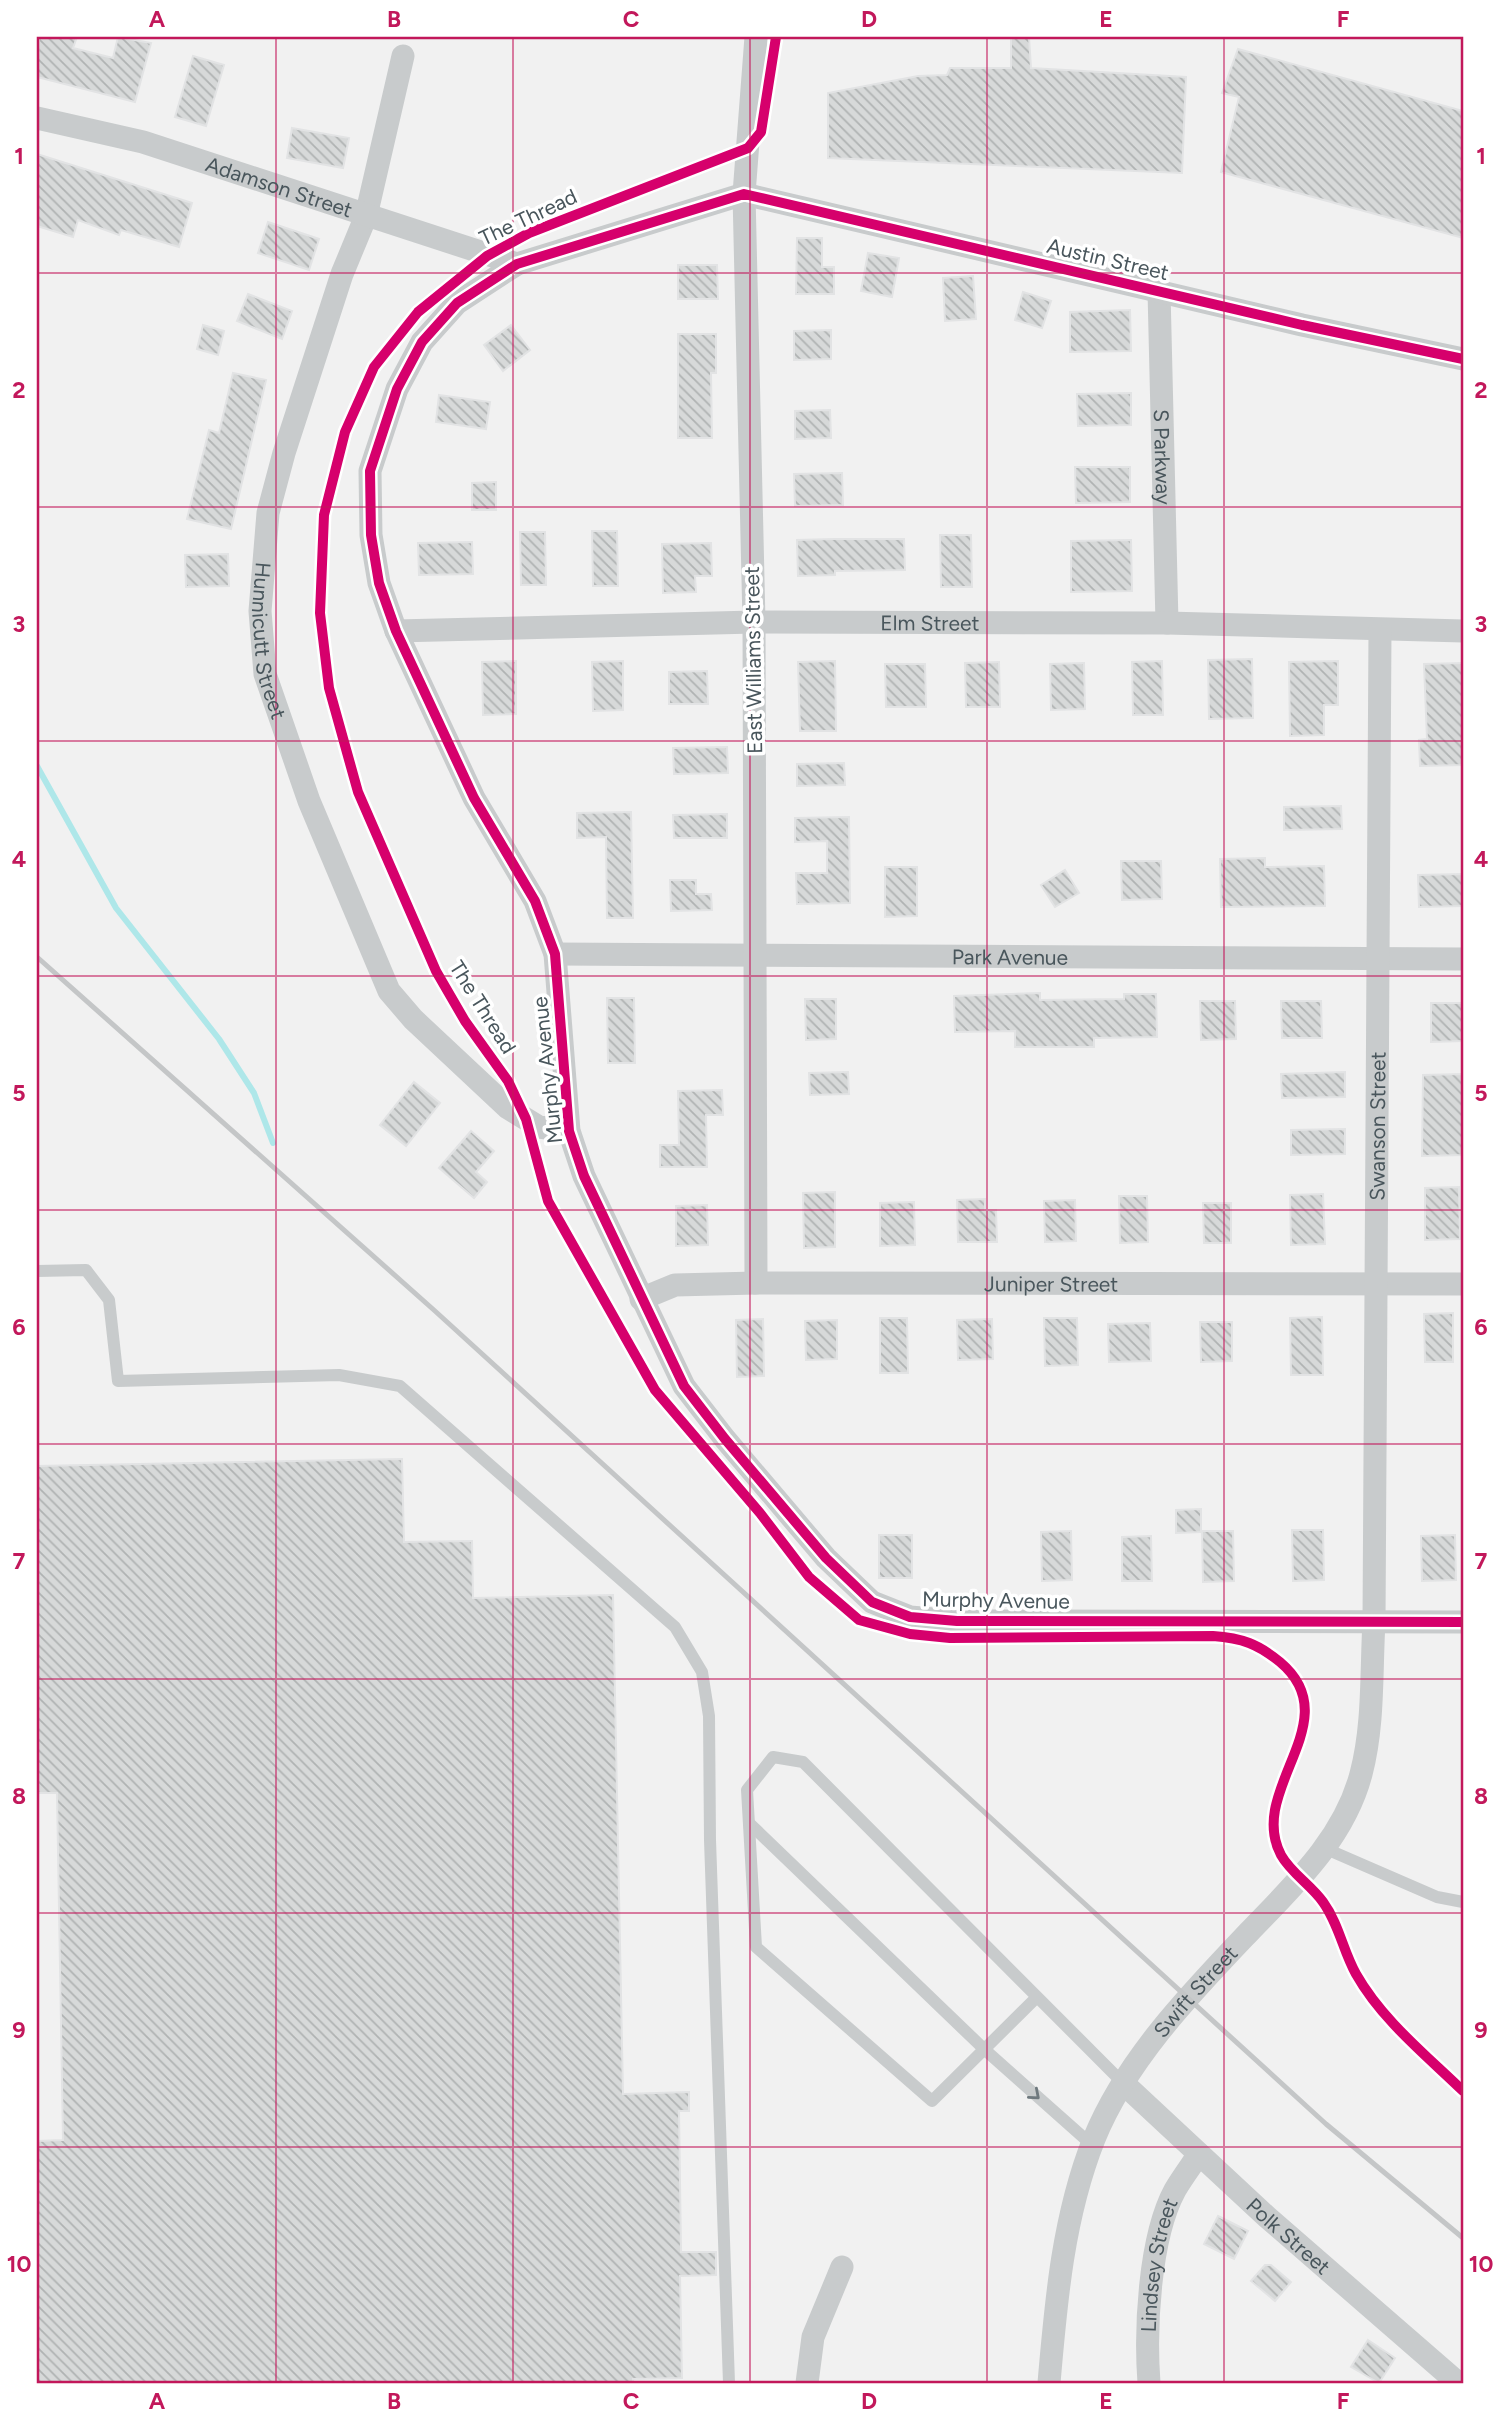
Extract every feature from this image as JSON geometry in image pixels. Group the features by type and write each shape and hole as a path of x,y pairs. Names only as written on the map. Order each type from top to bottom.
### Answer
{"street":[{"name":"East Williams Street","path":"756,37 744,194 754,622 756,1283"},
{"name":"Hunnicutt Street","path":"403,56 366,216 338,286 268,513 260,611 265,674 309,801 389,991 413,1019 508,1108 539,1127 569,1131"},
{"name":"Adamson Street","path":"37,118 143,142 517,264"},
{"name":"Murphy Avenue","path":"744,194 517,264 457,303 422,342 397,389 370,471 371,535 379,583 396,631 474,799 535,901 555,954 569,1131 584,1176 640,1299 692,1396 826,1558 872,1602 910,1617 957,1621 1463,1622"},
{"name":"Austin Street","path":"744,194 1463,359"},
{"name":"S Parkway","path":"1159,291 1167,623"},
{"name":"Elm Street","path":"396,631 754,622 1167,623 1463,631"},
{"name":"Swanson Street","path":"1374,1621 1380,630"},
{"name":"Park Avenue","path":"555,954 1463,959"},
{"name":"Juniper Street","path":"640,1299 675,1285 756,1283 1463,1283"},
{"name":"Swift Street","path":"1049,2383 1059,2280 1073,2205 1093,2145 1124,2084 1153,2039 1187,1997 1311,1867 1337,1829 1360,1776 1369,1731 1374,1621"},
{"name":"Polk Street","path":"1124,2084 1199,2154 1458,2383"},
{"name":"Lindsey Street","path":"1149,2383 1146,2339 1162,2225 1174,2192 1199,2154"},
{"path":"807,2383 813,2337 842,2267"}],"lane":[{"path":"37,1271 86,1270 109,1300 118,1381 339,1375 400,1386 674,1627 702,1672 709,1716 710,1840 729,2383"},
{"path":"1037,1997 932,2101 756,1947 747,1790 773,1757 803,1762 1124,2084"},
{"path":"749,1823 984,2049 1093,2145"},
{"path":"1324,1848 1437,1896 1463,1902"}],"building":[{"path":"39,37 77,37 73,48 113,58 118,37 151,43 135,102 37,77"},
{"path":"1011,37 1029,37 1031,68 1186,77 1182,173 828,158 828,93 918,76 947,75 950,68 1011,68"},
{"path":"1238,49 1463,111 1463,238 1221,172 1239,97 1222,93"},
{"path":"193,56 224,65 206,126 175,117"},
{"path":"292,128 349,138 343,168 287,158"},
{"path":"37,154 192,203 179,247 121,230 119,235 78,220 73,237 37,226"},
{"path":"268,222 319,239 309,270 258,253"},
{"path":"797,238 822,238 822,267 834,267 834,294 796,294"},
{"path":"868,253 899,258 892,297 861,291"},
{"path":"678,265 717,265 718,299 678,299"},
{"path":"973,276 976,319 945,321 943,278"},
{"path":"1023,292 1051,301 1042,328 1015,320"},
{"path":"248,294 292,311 282,339 237,321"},
{"path":"1130,310 1131,351 1070,352 1070,312"},
{"path":"203,325 224,331 218,355 197,349"},
{"path":"511,325 530,350 503,371 484,345"},
{"path":"831,330 831,359 794,360 794,331"},
{"path":"678,334 716,334 716,373 711,373 712,438 678,438"},
{"path":"233,373 266,380 231,529 187,519 209,430 219,433"},
{"path":"1131,393 1131,425 1078,426 1077,394"},
{"path":"439,395 490,402 486,429 436,422"},
{"path":"830,410 831,438 795,439 795,411"},
{"path":"1075,467 1130,467 1130,502 1076,503"},
{"path":"842,473 843,505 795,506 794,474"},
{"path":"496,482 496,510 472,510 472,483"},
{"path":"592,531 617,531 618,586 593,586"},
{"path":"520,532 545,532 546,585 521,585"},
{"path":"940,535 971,535 972,587 941,587"},
{"path":"904,539 905,570 835,571 835,575 798,576 797,540"},
{"path":"1131,540 1132,591 1071,592 1071,541"},
{"path":"472,542 473,574 419,575 418,543"},
{"path":"711,543 712,576 695,576 696,592 663,593 662,544"},
{"path":"228,554 229,586 186,587 185,555"},
{"path":"1252,659 1253,718 1209,719 1208,660"},
{"path":"516,661 516,714 483,715 482,662"},
{"path":"623,661 623,710 593,711 592,662"},
{"path":"835,661 836,731 800,731 798,662"},
{"path":"1162,661 1163,715 1133,715 1132,662"},
{"path":"1338,661 1338,705 1324,705 1324,735 1290,736 1289,662"},
{"path":"999,662 1000,707 966,707 965,663"},
{"path":"1084,663 1085,709 1051,710 1050,664"},
{"path":"1463,663 1463,765 1420,766 1419,740 1427,739 1424,664"},
{"path":"885,664 925,664 926,707 886,707"},
{"path":"707,671 708,704 669,704 669,672"},
{"path":"727,747 728,773 674,774 673,748"},
{"path":"844,763 845,785 797,786 797,764"},
{"path":"1341,806 1342,829 1284,830 1284,807"},
{"path":"631,812 633,918 607,918 606,837 577,838 577,813"},
{"path":"727,814 727,838 674,838 673,815"},
{"path":"849,817 850,903 797,904 796,873 827,873 827,841 795,842 795,818"},
{"path":"1265,858 1265,867 1324,866 1325,906 1221,907 1220,859"},
{"path":"1121,861 1161,861 1162,899 1122,900"},
{"path":"885,867 917,867 917,916 885,917"},
{"path":"1065,870 1079,893 1055,907 1041,885"},
{"path":"1463,874 1463,906 1419,907 1418,875"},
{"path":"670,880 696,880 696,894 711,894 712,910 671,911"},
{"path":"1040,993 1040,1000 1124,999 1124,994 1156,994 1157,1037 1094,1038 1094,1047 1015,1047 1015,1031 955,1032 954,996"},
{"path":"607,998 634,998 635,1063 608,1063"},
{"path":"805,999 836,999 836,1039 806,1040"},
{"path":"1200,1001 1235,1001 1236,1039 1201,1040"},
{"path":"1281,1001 1321,1001 1322,1038 1282,1038"},
{"path":"1431,1003 1463,1003 1463,1041 1431,1042"},
{"path":"848,1072 849,1094 810,1095 809,1073"},
{"path":"1345,1072 1345,1097 1282,1098 1281,1074"},
{"path":"1463,1074 1463,1155 1422,1156 1423,1075"},
{"path":"414,1082 440,1103 406,1146 380,1125"},
{"path":"722,1090 723,1115 706,1115 707,1167 660,1167 660,1145 679,1145 678,1091"},
{"path":"1345,1129 1345,1154 1291,1155 1291,1130"},
{"path":"471,1131 494,1151 476,1172 487,1182 474,1198 439,1168"},
{"path":"1459,1187 1460,1239 1425,1240 1425,1188"},
{"path":"835,1192 835,1247 804,1248 803,1193"},
{"path":"1323,1194 1325,1244 1291,1245 1290,1195"},
{"path":"1119,1196 1147,1196 1148,1242 1120,1243"},
{"path":"985,1199 985,1210 996,1210 997,1242 958,1242 957,1200"},
{"path":"1075,1200 1076,1241 1045,1242 1044,1201"},
{"path":"914,1202 915,1245 880,1246 880,1203"},
{"path":"1203,1203 1231,1203 1231,1243 1204,1243"},
{"path":"707,1205 708,1245 676,1246 676,1206"},
{"path":"1453,1313 1453,1362 1425,1362 1424,1314"},
{"path":"1322,1317 1323,1375 1291,1375 1290,1318"},
{"path":"880,1318 907,1318 908,1373 880,1373"},
{"path":"1044,1318 1077,1318 1078,1365 1045,1366"},
{"path":"763,1319 764,1376 737,1377 736,1320"},
{"path":"992,1319 993,1359 958,1360 957,1320"},
{"path":"837,1320 837,1359 806,1360 805,1321"},
{"path":"1200,1322 1232,1322 1232,1361 1201,1362"},
{"path":"1150,1323 1151,1361 1109,1362 1108,1324"},
{"path":"402,1459 404,1542 472,1541 473,1598 613,1595 623,2094 689,2092 689,2111 679,2111 681,2252 716,2252 716,2275 680,2276 682,2378 633,2379 633,2383 37,2383 37,2141 63,2140 57,1793 37,1793 37,1466"},
{"path":"1201,1509 1201,1532 1176,1533 1176,1510"},
{"path":"1292,1530 1323,1530 1324,1580 1293,1581"},
{"path":"1071,1531 1072,1580 1042,1581 1041,1532"},
{"path":"1202,1531 1233,1531 1234,1581 1203,1582"},
{"path":"879,1535 912,1535 912,1578 879,1578"},
{"path":"1455,1535 1456,1580 1422,1581 1421,1536"},
{"path":"1151,1536 1152,1581 1122,1581 1122,1537"},
{"path":"1218,2216 1248,2231 1234,2259 1204,2244"},
{"path":"1265,2265 1271,2265 1291,2282 1275,2301 1251,2281"},
{"path":"1368,2340 1395,2358 1379,2383 1351,2367"}],"waterway":[{"path":"37,766 116,908 219,1039 254,1093 273,1143"}],"railway":[{"path":"37,957 435,1311 1326,2124 1463,2238"}],"cycle path":[{"name":"The Thread","path":"776,37 761,132 748,148 529,233 487,256 418,312 374,367 345,432 324,515 320,613 329,688 358,792 436,971 465,1021 508,1081 526,1119 548,1201 655,1390 760,1513 809,1577 859,1620 910,1634 950,1638 1213,1636 1249,1643 1280,1662 1299,1685 1305,1708 1302,1732 1276,1805 1274,1830 1281,1855 1328,1910 1356,1974 1378,2007 1463,2091"},
{"path":"1463,359 1302,325 744,194 517,264 457,303 422,342 397,389 370,471 371,535 379,583 396,631 474,798 535,901 555,954 569,1131 584,1176 684,1386 725,1439 826,1558 872,1602 910,1617 957,1621 1463,1622"}]}
